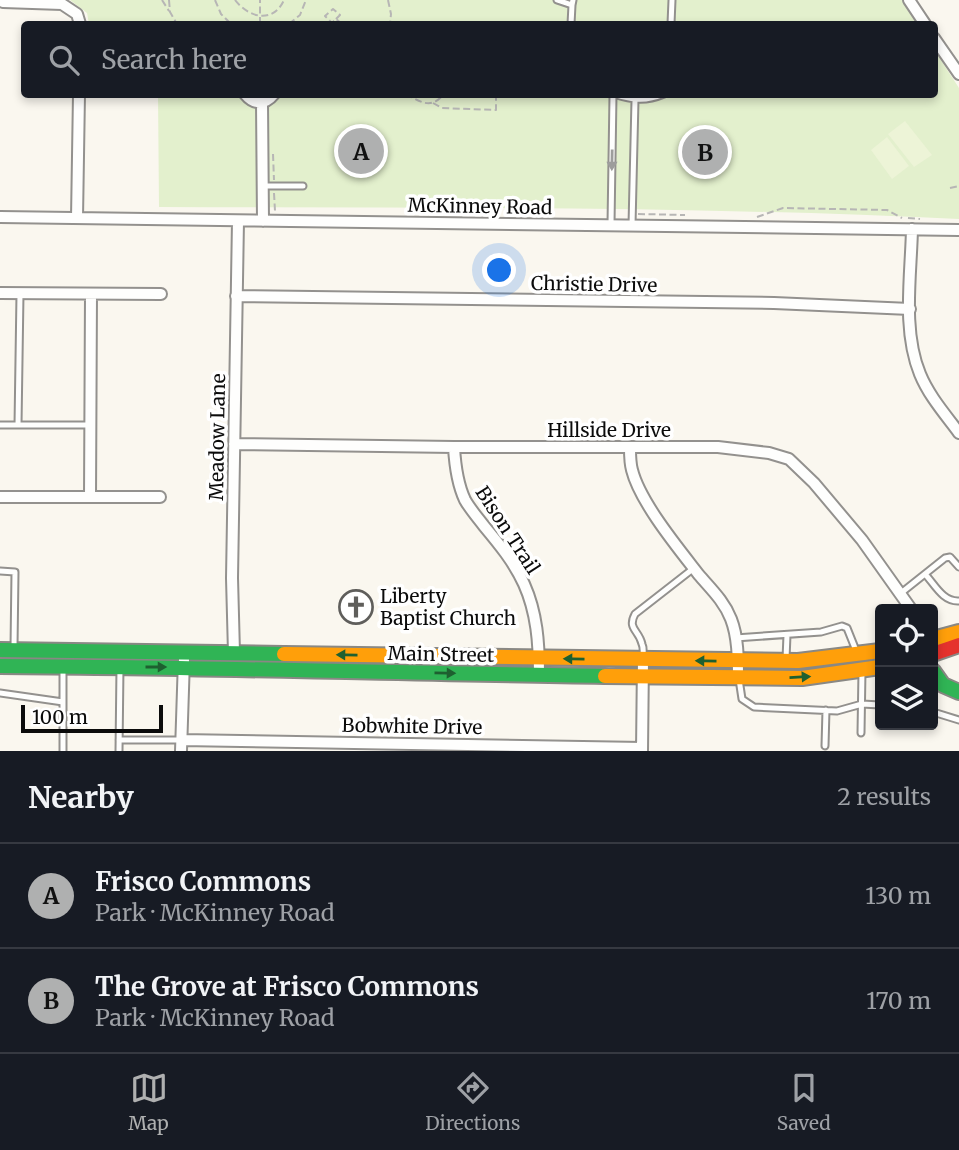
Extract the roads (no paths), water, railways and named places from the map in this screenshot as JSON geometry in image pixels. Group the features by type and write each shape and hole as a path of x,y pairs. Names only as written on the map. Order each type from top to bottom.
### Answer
{"main road":[{"path":"938,638 959,632"},
{"path":"938,652 959,645"},
{"name":"Main Street","path":"7,650 63,651 388,673 802,678 875,668"},
{"path":"7,650 7,666"},
{"path":"63,651 63,667"},
{"name":"Main Street","path":"7,666 120,667 234,653 785,662 875,652"},
{"path":"388,656 388,673"},
{"path":"938,682 951,690 959,691"}],"street":[{"path":"0,0 62,4 77,14 79,21"},
{"path":"911,1 923,21"},
{"path":"938,44 959,74"},
{"path":"77,218 79,98"},
{"path":"248,98 253,102 262,103 271,98"},
{"path":"262,103 268,186 262,221"},
{"name":"McKinney Road","path":"0,217 611,225 632,220 912,224 959,230"},
{"name":"Meadow Lane","path":"234,653 232,578 238,221"},
{"path":"912,224 910,309 914,357 934,400 959,433"},
{"path":"0,293 161,294"},
{"path":"90,497 91,294"},
{"name":"Christie Drive","path":"236,296 774,303 910,309"},
{"name":"Hillside Drive","path":"234,443 454,447 718,447 758,451 789,459 814,484 862,540 908,604"},
{"name":"Bison Trail","path":"454,447 457,477 466,501 510,559 524,583 533,607 538,632 539,674"},
{"path":"630,448 632,469 639,489 694,568 724,605 732,620 738,678"},
{"path":"0,497 160,498"},
{"path":"182,745 184,660"},
{"path":"642,749 643,660"},
{"name":"Bobwhite Drive","path":"182,745 642,749"}],"lane":[{"path":"556,0 573,3 571,21"},
{"path":"671,21 672,0"},
{"path":"611,225 613,98"},
{"path":"628,98 654,98"},
{"path":"632,220 635,100"},
{"path":"268,186 303,186"},
{"path":"18,425 20,294"},
{"path":"0,425 90,425"},
{"path":"901,593 945,558 950,557 959,567"},
{"path":"643,660 642,644 632,625 632,619 694,568"},
{"path":"0,571 15,572 7,650"},
{"path":"925,574 945,598 959,601"},
{"path":"735,638 821,632 842,626 846,628 858,655"},
{"path":"785,662 787,635"},
{"path":"63,667 63,751"},
{"path":"119,751 120,667"},
{"path":"861,733 862,671"},
{"path":"738,678 742,699 754,707 837,711 862,704 875,705"},
{"path":"0,693 63,702"},
{"path":"825,710 825,746"},
{"path":"938,714 959,720"},
{"path":"119,740 182,745"}],"place":[{"name":"Frisco Commons","path":"361,151"},
{"name":"The Grove at Frisco Commons","path":"705,152"},
{"name":"Liberty Baptist Church","path":"356,607"}]}
